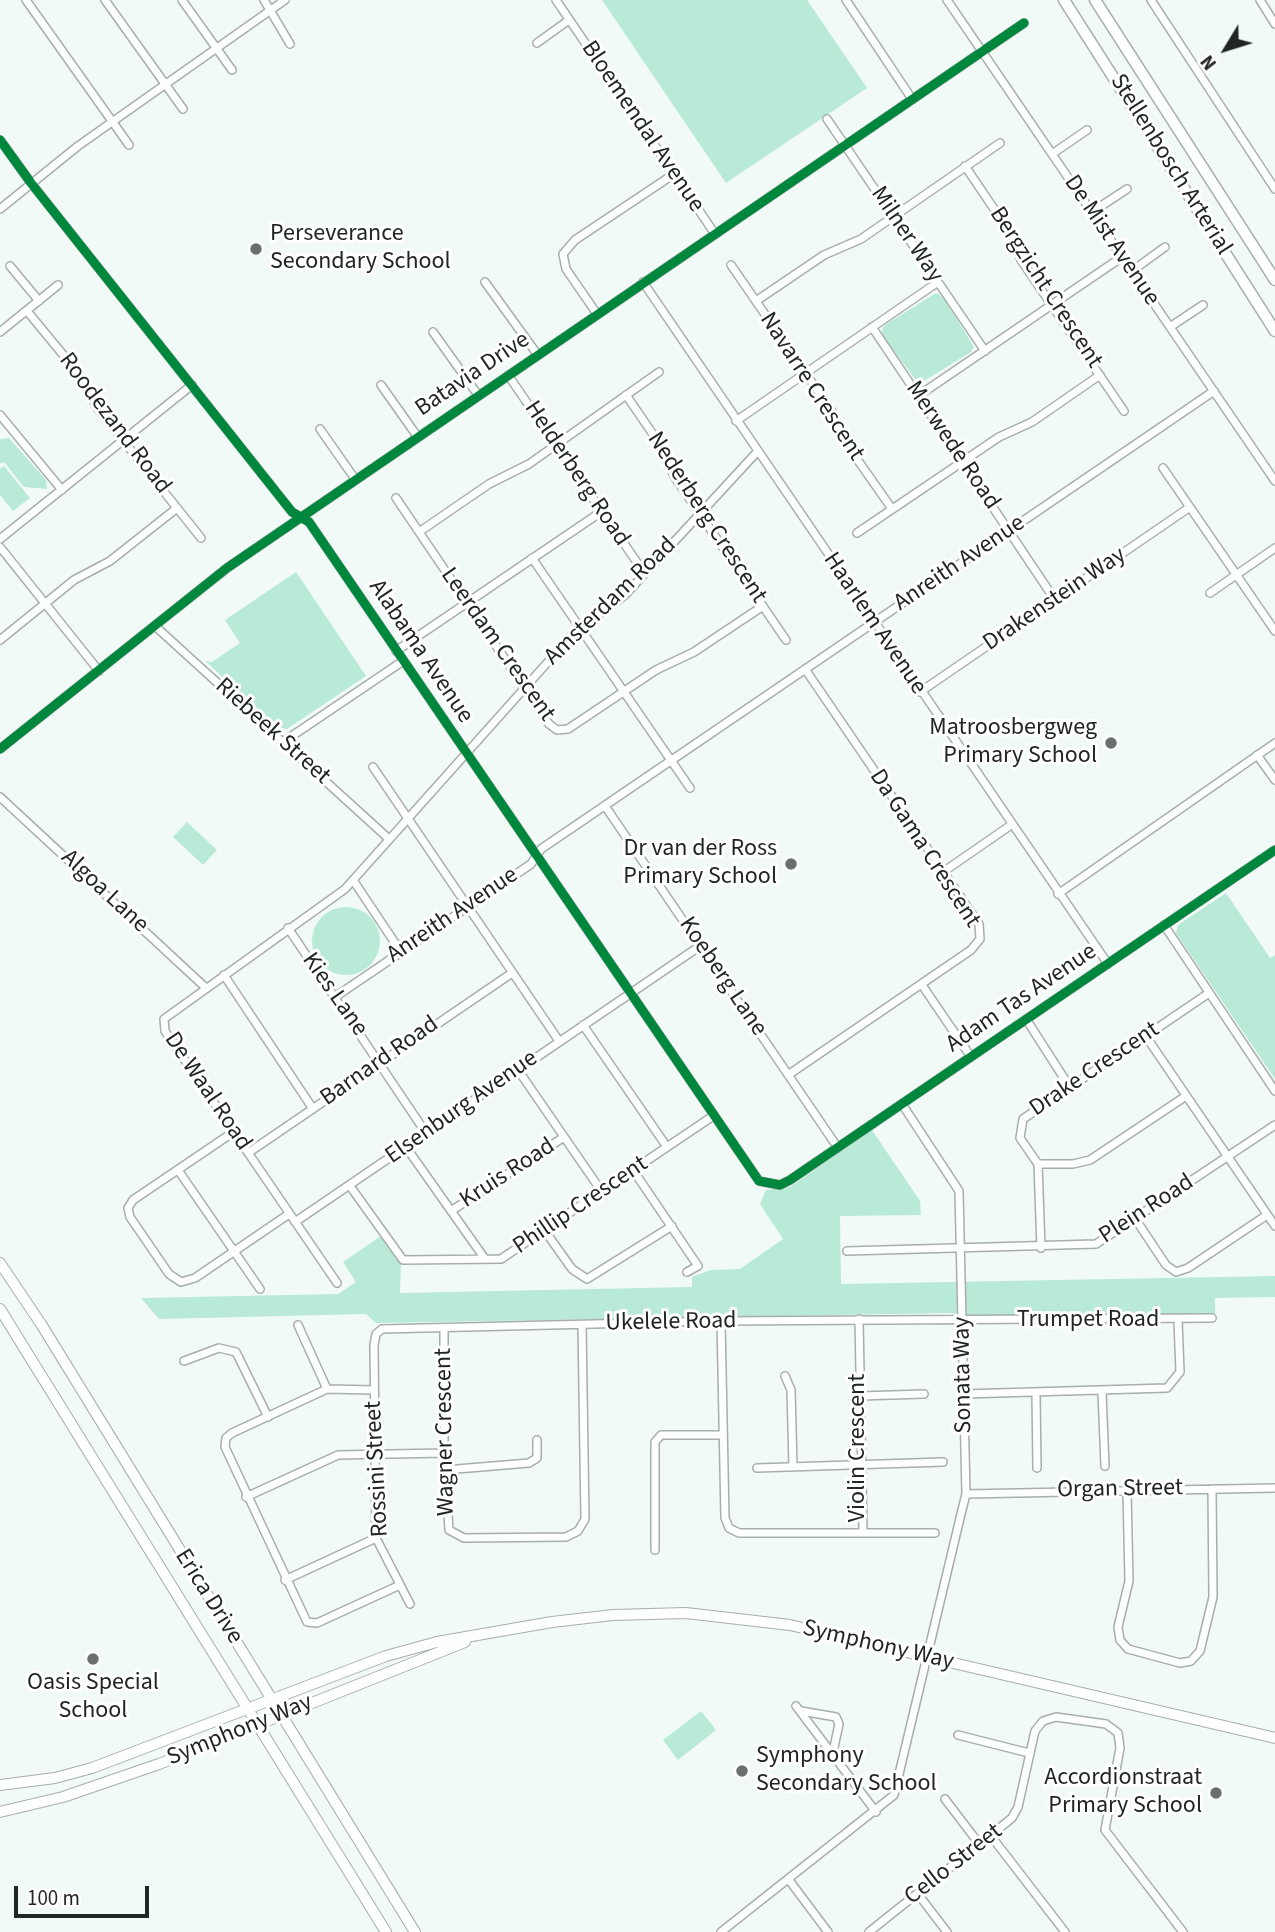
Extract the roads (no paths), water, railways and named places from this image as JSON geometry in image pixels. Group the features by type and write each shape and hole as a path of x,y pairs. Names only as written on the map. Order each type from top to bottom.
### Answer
{"main road":[{"name":"Stellenbosch Arterial","path":"1064,0 1275,331"},
{"name":"Stellenbosch Arterial","path":"1095,0 1275,280"},
{"name":"Erica Drive","path":"0,1263 41,1324 415,1932"},
{"name":"Erica Drive","path":"0,1309 386,1932"},
{"name":"Symphony Way","path":"0,1785 55,1778 92,1768 386,1656 437,1642 564,1620 686,1613 790,1626 1275,1738"},
{"name":"Symphony Way","path":"0,1812 93,1788 281,1716 475,1637"}],"street":[{"path":"26,0 129,145"},
{"path":"105,0 183,110"},
{"path":"181,0 232,70"},
{"path":"264,0 290,44"},
{"path":"0,209 112,121 285,0"},
{"name":"Bloemendal Avenue","path":"555,0 715,234"},
{"path":"846,0 912,99"},
{"name":"De Mist Avenue","path":"947,0 1275,481"},
{"path":"1152,0 1275,189"},
{"path":"1260,0 1275,24"},
{"name":"Bloemendal Avenue","path":"537,43 569,20"},
{"name":"Batavia Drive","path":"0,749 227,568 300,516 1024,23"},
{"name":"Milner Way","path":"827,119 985,351"},
{"path":"1052,154 1087,130"},
{"name":"Alabama Avenue","path":"0,140 31,183 292,512 309,522 629,994 760,1181 780,1185 790,1180"},
{"path":"756,301 824,255 852,244 1000,143"},
{"name":"Bergzicht Crescent","path":"965,166 1012,234 1021,260 1124,411"},
{"path":"597,314 566,270 563,254 575,240 674,174"},
{"path":"1092,212 1127,189"},
{"path":"1132,271 1165,247"},
{"path":"918,396 1122,257"},
{"name":"Navarre Crescent","path":"731,265 833,413 843,439 892,509"},
{"path":"10,266 39,301"},
{"path":"485,282 537,354"},
{"name":"Haarlem Avenue","path":"643,282 920,692 1108,964"},
{"path":"736,421 938,282"},
{"path":"2,327 27,311 58,285"},
{"path":"1170,327 1203,305"},
{"name":"Roodezand Road","path":"27,311 79,374 92,401 201,538"},
{"name":"Merwede Road","path":"872,327 1055,600"},
{"path":"433,332 478,395"},
{"path":"419,532 489,484 517,472 659,372"},
{"name":"Helderberg Road","path":"508,375 645,574"},
{"path":"857,533 961,461 999,437 1032,422 1100,375"},
{"path":"382,384 417,436"},
{"path":"0,539 192,385"},
{"name":"Anreith Avenue","path":"335,997 531,863 541,849 1214,391"},
{"name":"Nederberg Crescent","path":"626,395 659,443 670,468 700,514 786,640"},
{"path":"0,415 62,490"},
{"path":"0,433 9,426"},
{"path":"320,429 355,479"},
{"name":"Amsterdam Road","path":"390,839 465,752 580,627 625,595 757,452"},
{"path":"1163,468 1275,631"},
{"name":"Leerdam Crescent","path":"396,498 549,724 561,731 664,665 694,652 763,607"},
{"name":"Drakenstein Way","path":"920,692 1190,507"},
{"path":"0,640 83,574 110,561 177,508"},
{"path":"396,650 601,512"},
{"path":"0,547 99,671"},
{"path":"1210,593 1275,548"},
{"path":"532,558 690,788"},
{"name":"Riebeek Street","path":"155,626 390,839"},
{"path":"283,742 403,661"},
{"name":"Da Gama Crescent","path":"789,1075 922,985 971,950 980,939 979,924 805,670"},
{"path":"1058,894 1275,743"},
{"path":"1257,755 1275,780"},
{"path":"373,767 559,1041"},
{"name":"Algoa Lane","path":"0,797 206,988"},
{"name":"Koeberg Lane","path":"605,806 838,1147"},
{"path":"943,872 1011,825"},
{"name":"De Waal Road","path":"337,1283 163,1026 167,1015 288,928 338,896 390,839"},
{"name":"Adam Tas Avenue","path":"790,1180 1275,850"},
{"path":"353,880 401,952"},
{"path":"1164,925 1275,1091"},
{"name":"Kies Lane","path":"288,928 426,1133"},
{"name":"Elsenburg Avenue","path":"295,1222 700,946"},
{"name":"Barnard Road","path":"248,1153 512,973"},
{"path":"224,975 313,1109"},
{"path":"922,985 971,1057"},
{"name":"Drake Crescent","path":"1041,1248 1038,1164 1020,1138 1020,1126 1028,1114 1209,993"},
{"path":"1026,1019 1069,1086"},
{"path":"583,1025 667,1147"},
{"path":"1145,1035 1275,1226"},
{"path":"518,1070 602,1192"},
{"path":"1038,1164 1073,1164 1090,1160 1186,1096"},
{"name":"Sonata Way","path":"721,1932 876,1812 897,1789 966,1494 963,1247 959,1191 902,1104"},
{"name":"Phillip Crescent","path":"349,1186 403,1259 501,1259 713,1116"},
{"name":"Plein Road","path":"847,1251 963,1247 1041,1248 1096,1244 1136,1220 1275,1125"},
{"path":"235,1131 133,1200 128,1211 169,1274 181,1282 189,1282 289,1214"},
{"name":"Kruis Road","path":"451,1211 564,1137"},
{"path":"406,1147 485,1259"},
{"path":"178,1170 260,1289"},
{"path":"633,1170 698,1266 687,1272"},
{"path":"1136,1220 1166,1265 1176,1272 1188,1268 1267,1215"},
{"path":"545,1231 572,1269 587,1279 671,1226"},
{"name":"Trumpet Road","path":"964,1320 1212,1318"},
{"name":"Violin Crescent","path":"721,1321 725,1518 730,1528 739,1533 863,1532 859,1319"},
{"name":"Ukelele Road","path":"380,1330 721,1321 964,1320"},
{"path":"964,1394 1036,1394 1167,1388 1174,1384 1180,1372 1178,1320"},
{"path":"298,1325 327,1390"},
{"name":"Wagner Crescent","path":"444,1328 447,1524 459,1537 566,1537 578,1531 585,1518 582,1325"},
{"name":"Rossini Street","path":"380,1330 374,1345 376,1538 410,1604"},
{"path":"184,1361 219,1348 236,1352 268,1417"},
{"path":"785,1377 791,1390 793,1467"},
{"path":"374,1390 327,1390 229,1435 224,1442 246,1497 303,1619 311,1624 400,1585"},
{"path":"1102,1392 1105,1466"},
{"path":"860,1396 924,1394"},
{"path":"1036,1394 1037,1468"},
{"path":"655,1550 655,1442 662,1435 722,1435"},
{"path":"445,1470 529,1464 537,1458 537,1440"},
{"path":"246,1497 338,1455 444,1453"},
{"path":"757,1468 943,1462"},
{"name":"Organ Street","path":"966,1494 1275,1488"},
{"path":"1127,1491 1129,1581 1118,1627 1120,1640 1128,1648 1180,1664 1191,1661 1200,1651 1213,1597 1212,1489"},
{"path":"863,1532 936,1533"},
{"path":"285,1580 376,1538"},
{"path":"833,1752 839,1724 836,1717 798,1708 876,1812"},
{"name":"Cello Street","path":"869,1932 980,1845 1016,1812 1035,1731 1049,1718 1106,1724 1118,1733 1120,1748 1105,1829 1183,1932"},
{"path":"958,1735 1029,1753"},
{"path":"945,1799 980,1845"},
{"path":"991,1836 1065,1932"},
{"path":"789,1880 828,1932"},
{"path":"918,1894 947,1932"}],"place":[{"name":"Perseverance Secondary School","path":"256,249"},
{"name":"Matroosbergweg Primary School","path":"1111,743"},
{"name":"Dr van der Ross Primary School","path":"791,864"},
{"name":"Oasis Special School","path":"93,1659"},
{"name":"Symphony Secondary School","path":"742,1771"},
{"name":"Accordionstraat Primary School","path":"1216,1793"}]}
